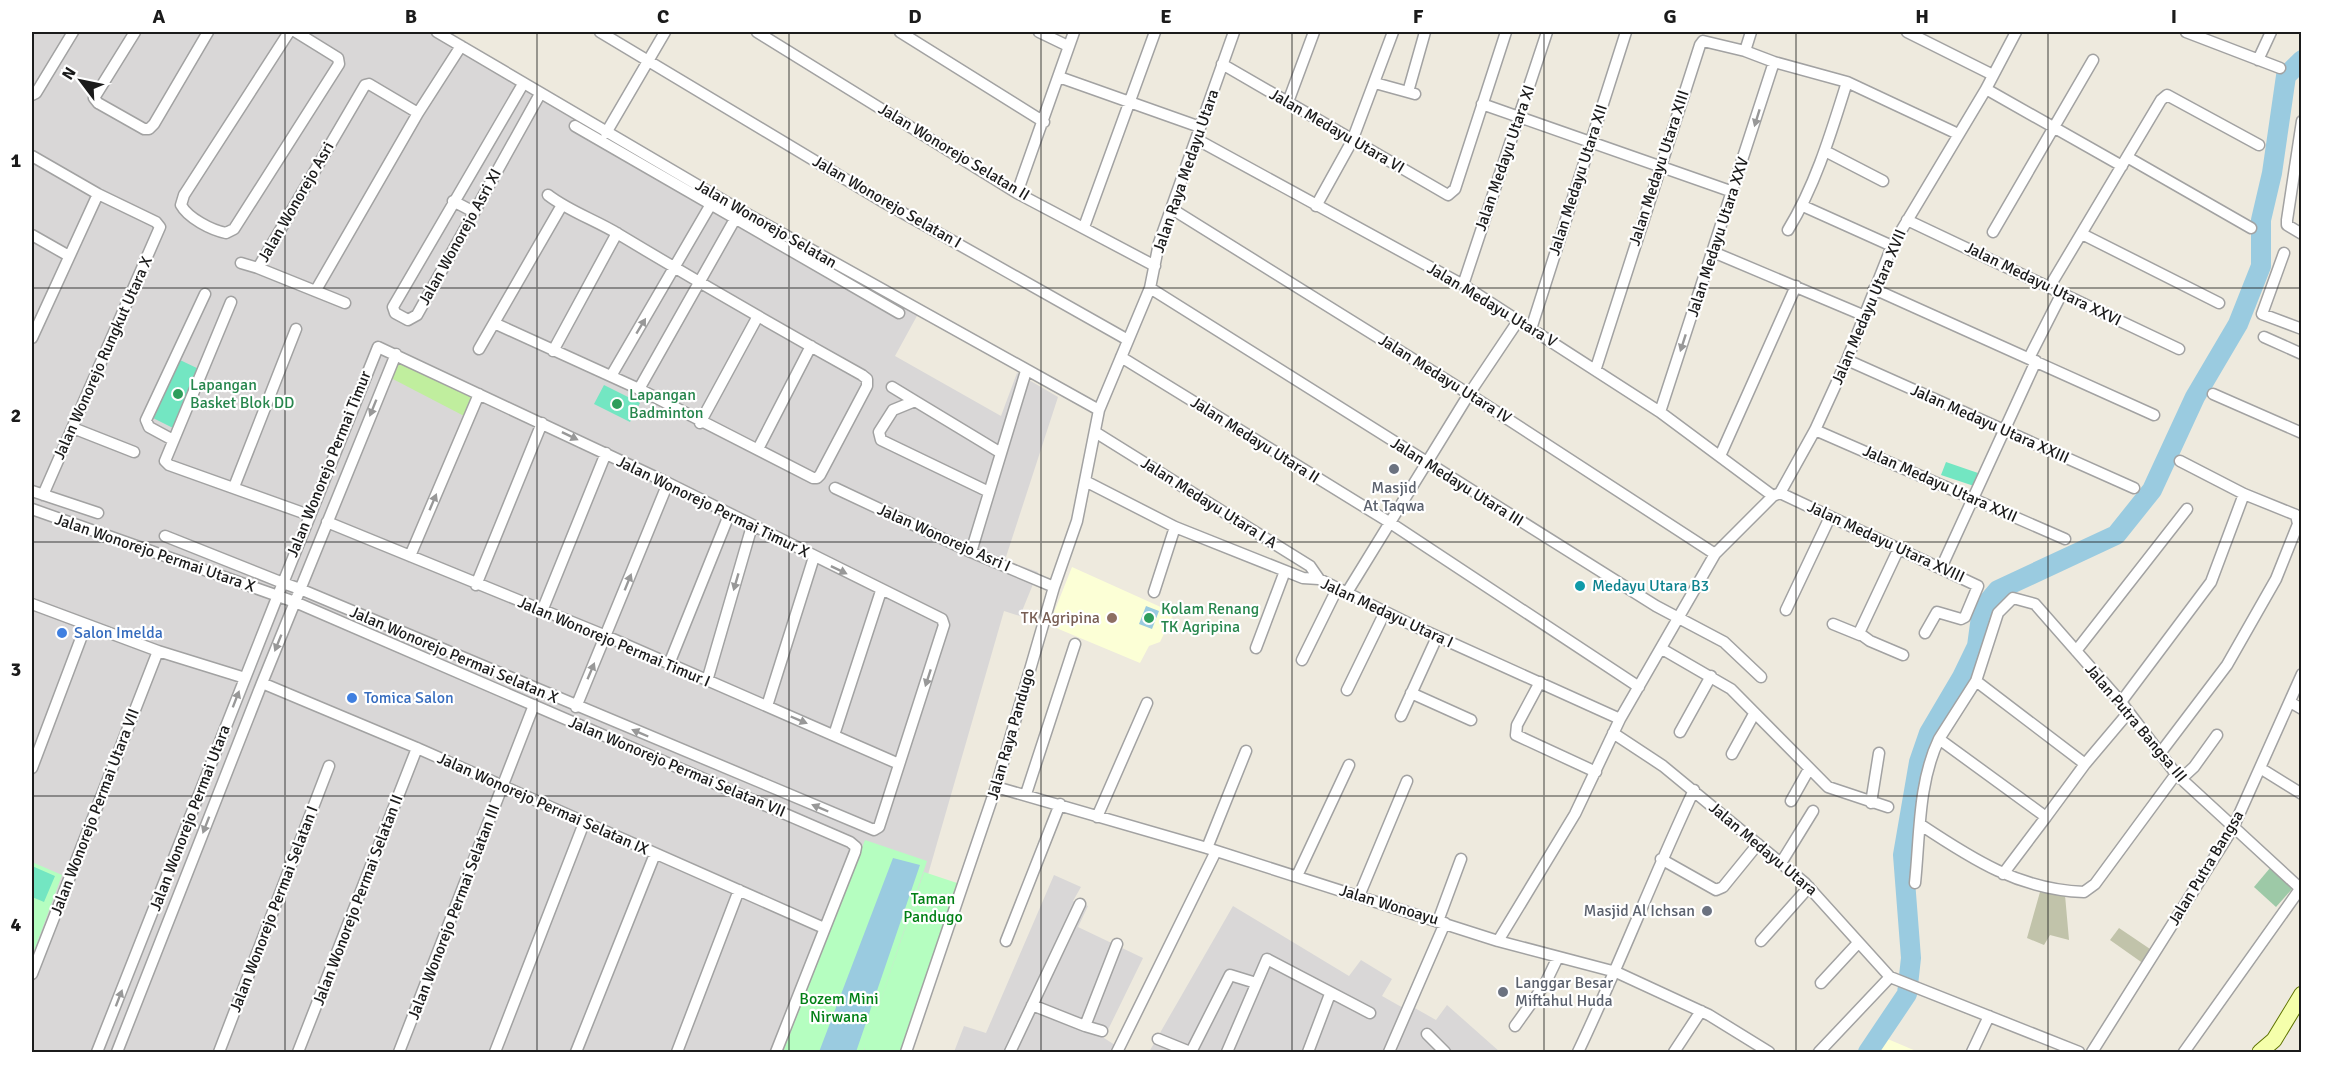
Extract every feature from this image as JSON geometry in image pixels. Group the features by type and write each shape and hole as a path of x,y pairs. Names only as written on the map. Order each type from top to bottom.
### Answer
{"street":[{"path":"32,95 36,93 73,32"},
{"path":"135,32 94,98 98,103 144,129 149,129 208,32"},
{"path":"289,32 184,195 181,205 184,211 218,231 226,233 234,229 339,64 338,57 309,34 296,32"},
{"name":"Jalan Wonorejo Selatan","path":"437,32 713,199 1100,410"},
{"name":"Jalan Wonorejo Selatan I","path":"600,32 880,200 1128,340"},
{"path":"606,133 664,32"},
{"name":"Jalan Wonorejo Selatan II","path":"758,32 1017,193 1155,266"},
{"path":"900,32 1044,122"},
{"path":"1040,32 1068,46"},
{"path":"1017,193 1074,32"},
{"path":"1084,227 1155,32"},
{"name":"Jalan Raya Medayu Utara","path":"1100,410 1150,288 1159,243 1234,32"},
{"path":"1288,102 1314,32"},
{"path":"1316,206 1352,141 1393,32"},
{"path":"1375,83 1411,93 1425,32"},
{"path":"1506,32 1482,104 1659,168 1734,192"},
{"name":"Jalan Medayu Utara XI","path":"1463,285 1547,32"},
{"name":"Jalan Medayu Utara XII","path":"1531,330 1626,32"},
{"path":"1745,51 1751,32"},
{"path":"1907,32 1993,75"},
{"name":"Jalan Medayu Utara XVII","path":"1777,495 1815,430 1847,360 1892,246 1986,89 2016,32"},
{"path":"2186,32 2280,69"},
{"path":"2258,60 2271,32"},
{"name":"Jalan Medayu Utara XIII","path":"1596,368 1700,45 1708,40 1774,62 1847,82 1958,134"},
{"path":"316,290 418,113 461,46"},
{"path":"1993,232 2093,60"},
{"name":"Jalan Medayu Utara XXV","path":"1660,412 1734,192 1774,62"},
{"name":"Jalan Medayu Utara VI","path":"1222,64 1445,194 1452,193 1482,104"},
{"path":"1059,77 1200,127"},
{"path":"1788,230 1803,206 1825,151 1847,82"},
{"name":"Jalan Wonorejo Asri","path":"345,303 258,268 364,85 369,84 418,113"},
{"name":"Jalan Wonorejo Asri XI","path":"523,84 393,307 395,313 408,320 417,315 540,94"},
{"path":"1986,89 2053,128 2125,161 2251,228"},
{"path":"2050,286 2161,100 2168,94 2259,145"},
{"path":"2301,122 2298,165 2287,225 2301,234"},
{"path":"575,126 713,199 675,270 611,376"},
{"name":"Jalan Medayu Utara V","path":"1196,139 1463,285 1531,330 1596,368 1777,495"},
{"path":"1825,151 1883,181"},
{"path":"32,156 98,194 32,338"},
{"name":"Jalan Wonorejo Rungkut Utara X","path":"37,493 73,429 159,227 156,222 98,194"},
{"path":"494,323 639,389 700,423 818,478 867,386 867,379 548,195"},
{"path":"453,201 474,212"},
{"path":"479,349 562,205"},
{"path":"1803,206 1892,246"},
{"name":"Jalan Medayu Utara IV","path":"1172,209 1469,394 1715,554"},
{"path":"639,389 738,213 899,313"},
{"name":"Jalan Medayu Utara XXVI","path":"1907,220 2179,349"},
{"path":"553,351 617,233"},
{"path":"2082,234 2219,303"},
{"path":"32,235 69,256"},
{"path":"1713,252 1865,316"},
{"path":"2284,253 2262,314 2301,328"},
{"path":"241,263 258,268"},
{"path":"1720,456 1796,286"},
{"name":"Jalan Medayu Utara III","path":"1150,288 1427,464 1679,619 1724,642 1761,677"},
{"path":"1874,289 2154,415"},
{"path":"1941,567 2004,431 2062,293"},
{"path":"173,440 149,427 146,420 205,294"},
{"path":"231,302 166,457 169,465 309,515"},
{"path":"700,423 758,316"},
{"path":"1302,660 1341,592 1427,464 1469,394 1518,321"},
{"path":"234,487 296,329"},
{"path":"2264,337 2301,354"},
{"name":"Jalan Wonorejo Permai Timur X","path":"378,346 668,483 945,622 899,764"},
{"name":"Jalan Wonorejo Permai Timur","path":"283,583 378,346"},
{"path":"758,449 811,346"},
{"name":"Jalan Wonorejo Permai Timur","path":"300,589 396,354"},
{"name":"Jalan Medayu Utara II","path":"1121,357 1389,522 1639,687"},
{"name":"Jalan Medayu Utara XXIII","path":"1847,360 2134,488"},
{"path":"970,552 1026,371"},
{"path":"892,387 1001,453"},
{"path":"410,556 479,394"},
{"path":"2213,394 2301,433"},
{"path":"915,401 893,410 878,437 989,492"},
{"name":"Jalan Raya Pandugo","path":"906,1053 996,787 1087,482 1100,410"},
{"path":"476,585 542,423"},
{"path":"73,429 134,452"},
{"name":"Jalan Medayu Utara XXII","path":"1815,430 2065,539"},
{"name":"Jalan Medayu Utara I A","path":"1095,432 1310,566 1319,579"},
{"path":"542,611 606,453"},
{"path":"2161,752 2236,651 2276,579 2298,524 2296,515 2244,494 2180,461"},
{"name":"Jalan Medayu Utara I","path":"1087,482 1175,527 1303,578 1319,579 1341,592 1437,637 1620,719"},
{"path":"576,707 668,483"},
{"name":"Jalan Wonorejo Asri I","path":"835,488 970,552 1054,587"},
{"path":"37,493 98,513"},
{"path":"2121,702 2211,582 2244,494"},
{"path":"1498,941 1552,854 1596,772 1620,719 1715,554 1777,495"},
{"name":"Jalan Medayu Utara XVIII","path":"1777,495 1976,584 1978,589 1965,617 1961,619 1937,612 1925,633"},
{"path":"2076,651 2187,509"},
{"name":"Jalan Wonorejo Permai Utara X","path":"32,510 295,602"},
{"path":"669,664 729,515"},
{"path":"1786,610 1830,518"},
{"name":"Jalan Wonorejo Permai Timur I","path":"327,522 476,585 606,636 899,764"},
{"path":"707,681 752,526"},
{"path":"1154,592 1175,527"},
{"name":"Jalan Wonorejo Permai Utara X","path":"165,536 300,589"},
{"path":"1860,635 1899,548"},
{"path":"767,706 814,557"},
{"path":"1256,648 1285,571"},
{"name":"Jalan Wonorejo Permai Utara","path":"97,1053 283,583"},
{"name":"Jalan Wonorejo Permai Utara","path":"117,1053 300,589"},
{"name":"Jalan Wonorejo Permai Selatan X","path":"300,589 576,707 874,830 879,827 899,764"},
{"path":"834,735 881,591"},
{"name":"Jalan Putra Bangsa III","path":"1976,681 1998,613 2013,598 2035,604 2121,702 2178,776 2301,890"},
{"name":"Jalan Wonorejo Permai Selatan VII","path":"295,602 853,844 855,852 776,1053"},
{"path":"32,604 86,626 245,678"},
{"path":"1347,690 1385,612"},
{"path":"1833,624 1903,655"},
{"path":"32,768 86,626"},
{"path":"1401,716 1437,637"},
{"path":"1026,794 1075,644"},
{"path":"1662,649 1731,689 1828,787 1888,807"},
{"name":"Jalan Wonorejo Permai Utara VII","path":"32,974 158,651"},
{"name":"Jalan Putra Bangsa","path":"2092,1053 2232,828 2301,674"},
{"path":"1680,732 1711,676"},
{"path":"1916,883 1929,759 1976,681 2085,764"},
{"path":"1540,682 1517,725 1516,735 1596,772"},
{"name":"Jalan Wonorejo Permai Selatan IX","path":"262,683 417,748 824,928"},
{"path":"1411,693 1471,720"},
{"path":"2290,702 2301,709"},
{"path":"1097,817 1147,703"},
{"name":"Jalan Wonorejo Permai Selatan III","path":"399,1053 534,705"},
{"path":"2003,874 2085,764 2128,713"},
{"path":"1732,754 1754,714"},
{"name":"Jalan Medayu Utara","path":"1613,733 1694,790 1809,887 1893,979"},
{"path":"1921,825 1984,866 2003,874 2039,885 2084,892 2095,884 2178,776 2194,767 2217,735"},
{"path":"1940,739 2046,817"},
{"name":"Jalan Wonorejo Permai Selatan II","path":"298,1053 417,748"},
{"path":"1117,1053 1211,850 1246,752"},
{"path":"1871,803 1879,753"},
{"path":"1297,876 1349,765"},
{"name":"Jalan Wonorejo Permai Selatan I","path":"219,1053 329,766"},
{"path":"2260,768 2301,794"},
{"path":"1791,801 1809,769"},
{"path":"1359,896 1407,781"},
{"name":"Jalan Wonoayu","path":"996,787 1060,804 1297,876 1498,941 1616,972 1701,1011 1769,1053"},
{"path":"1578,1053 1616,972 1661,859 1694,790"},
{"path":"1006,941 1060,804"},
{"path":"1781,863 1813,811"},
{"path":"495,1053 584,823"},
{"path":"1661,859 1716,890 1723,887 1758,844"},
{"path":"576,1053 655,854"},
{"path":"1389,1053 1414,998 1442,922 1461,859"},
{"path":"1761,941 1809,887"},
{"path":"677,1053 739,890"},
{"path":"2184,1053 2301,890"},
{"path":"1010,1053 1080,904"},
{"path":"1821,983 1858,943"},
{"path":"1083,1026 1117,944"},
{"path":"1515,1026 1545,984 1557,957"},
{"path":"1227,1053 1267,959 1370,1013"},
{"path":"1158,1039 1190,1053 1230,975 1256,983"},
{"path":"1819,1053 1893,979 2079,1053"},
{"path":"1308,1053 1330,994"},
{"path":"2260,1053 2274,1040 2301,994"},
{"path":"1032,1005 1083,1026 1102,1031"},
{"path":"1674,1053 1701,1011"},
{"path":"1972,1053 1989,1016"},
{"path":"1427,1034 1445,1053"}],"shaded area":[{"path":"32,32 432,32 918,314 895,356 1001,416 1017,373 1058,397 1005,560 1038,572 1020,616 1004,611 927,878 867,1052 32,1052"},
{"name":"TK Agripina","path":"1072,567 1174,613 1160,642 1149,646 1140,663 1049,625"},
{"path":"2270,868 2293,888 2276,907 2254,887"},
{"path":"1054,875 1081,887 1073,901 1088,906 1078,927 1143,958 1104,1038 1118,1047 1115,1052 954,1052 964,1026 986,1033"},
{"path":"2040,892 2065,895 2069,940 2050,935 2044,945 2027,938"},
{"path":"1233,906 1349,976 1361,960 1392,979 1382,996 1405,1009 1413,1007 1436,1020 1447,1005 1500,1052 1149,1052"},
{"path":"2119,928 2153,951 2144,964 2110,940"},
{"path":"1883,1037 1916,1051 1916,1052 1874,1052"}],"green space":[{"path":"397,357 476,394 466,417 389,377"},
{"name":"Lapangan Basket Blok DD","path":"180,360 201,370 175,429 153,418"},
{"name":"Lapangan Badminton","path":"604,385 640,403 630,422 594,404"},
{"path":"1946,462 1978,473 1974,486 1941,475"},
{"name":"Bozem Mini Nirwana","path":"865,840 927,861 873,1024 924,872 963,885 904,1052 864,1052 865,1047 863,1052 783,1052"},
{"path":"32,862 62,875 33,954 32,953"},
{"path":"32,866 55,876 44,902 32,897"}],"water":[{"name":"Kolam Renang TK Agripina","path":"1146,606 1159,611 1152,629 1139,624"},
{"path":"893,858 920,865 856,1052 819,1052"}],"waterway":[{"path":"1868,1052 1907,994 1911,958 1903,855 1919,762 1929,733 1962,677 1977,646 1982,609 1998,590 2116,535 2152,490 2195,397 2238,324 2261,266 2261,220 2272,173 2286,76 2302,60"}],"place":[{"name":"Lapangan Basket Blok DD","path":"178,394"},
{"name":"Lapangan Badminton","path":"617,404"},
{"name":"Masjid At Taqwa","path":"1394,469"},
{"name":"Medayu Utara B3","path":"1580,586"},
{"name":"TK Agripina","path":"1112,618"},
{"name":"Kolam Renang TK Agripina","path":"1149,618"},
{"name":"Salon Imelda","path":"62,633"},
{"name":"Tomica Salon","path":"352,698"},
{"name":"Masjid Al Ichsan","path":"1707,911"},
{"name":"Langgar Besar Miftahul Huda","path":"1503,992"}],"park label":[{"name":"Taman Pandugo","path":"933,908"}]}
